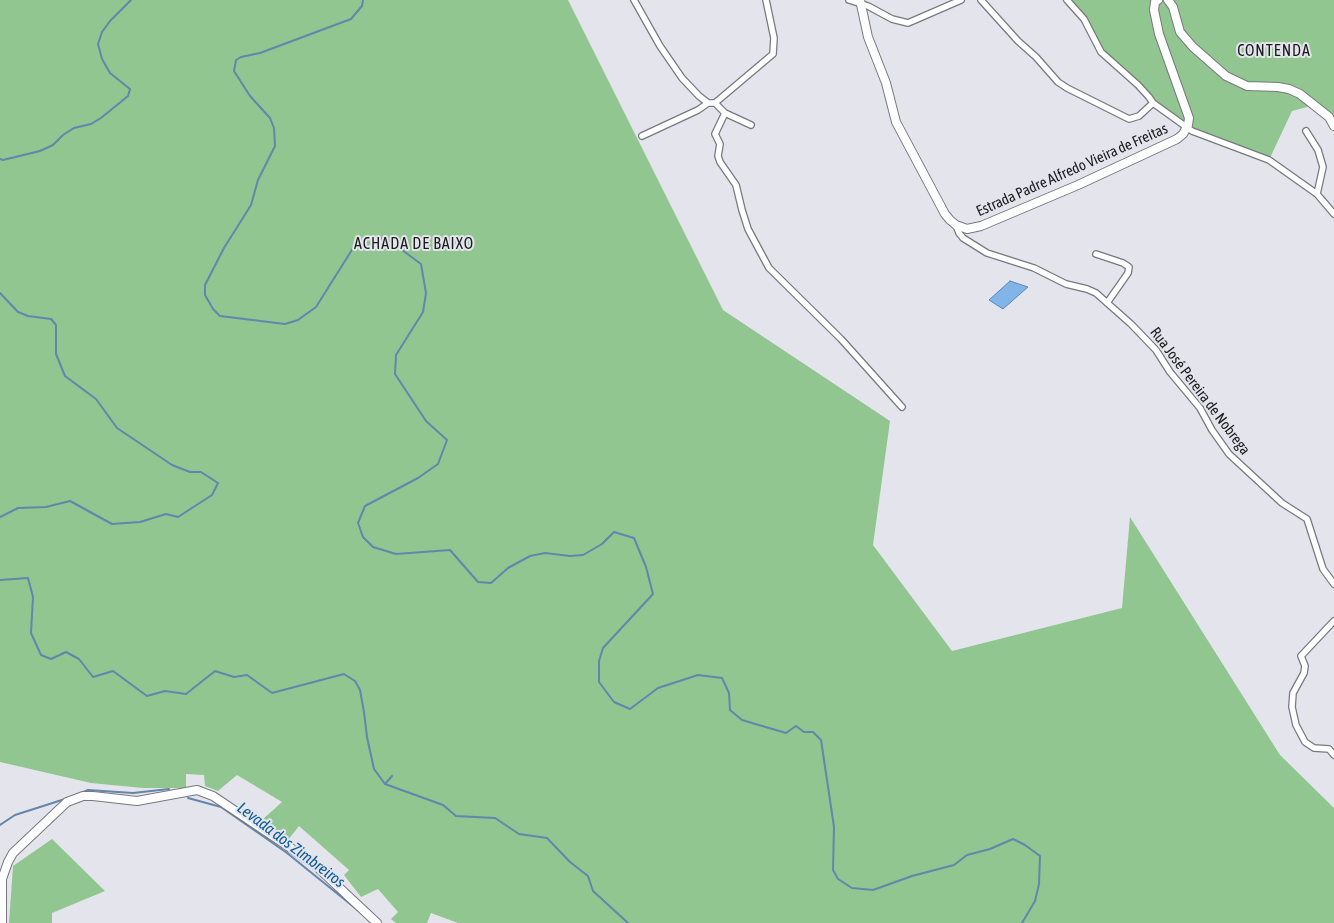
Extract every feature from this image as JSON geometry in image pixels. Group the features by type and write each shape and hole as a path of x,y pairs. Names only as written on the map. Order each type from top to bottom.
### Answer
{"main road":[{"name":"Estrada Padre Alfredo Vieira de Freitas","path":"956,225 968,229 981,226 1078,185 1177,139 1186,128 1188,118 1154,16 1154,6 1158,0"},
{"path":"1168,0 1173,7 1180,32 1193,47 1226,76 1247,86 1278,87 1294,92 1315,105 1329,117 1334,126"},
{"path":"861,2 868,37 886,84 896,122 945,214 956,225"},
{"path":"2,923 2,879 8,862 13,853 67,802 82,796 137,801 197,790 213,796 313,863 377,923"}],"street":[{"path":"634,0 671,62 699,96 708,103"},
{"path":"642,136 698,110 708,103 715,103 773,54 774,38 766,0"},
{"path":"849,0 861,2 892,19 908,23 961,0"},
{"path":"981,0 1058,82 1067,88 1129,118 1138,116 1152,103"},
{"path":"1067,0 1084,19 1101,52 1138,85 1152,103 1186,128 1269,160 1317,194 1334,214"},
{"path":"715,103 725,113 751,125"},
{"path":"725,113 715,134 720,144 718,156 736,185 748,229 770,268 841,339 902,407"},
{"path":"1306,131 1318,150 1323,167 1317,194"},
{"name":"Rua José Pereira de Nobrega","path":"956,225 963,238 987,254 1034,268 1071,286 1096,293 1131,324 1156,350 1170,372 1200,408 1212,430 1229,454 1282,503 1307,519 1323,568 1334,584"},
{"path":"1096,254 1129,267 1128,273 1107,303"},
{"path":"1334,621 1301,656 1305,666 1304,673 1293,693 1292,707 1296,725 1309,746 1329,749 1334,756"}],"green space":[{"path":"0,0 568,0 723,310 890,421 873,545 952,651 1122,608 1130,517 1280,755 1334,808 1334,923 458,923 431,913 427,923 396,923 391,919 398,912 378,889 361,897 344,875 349,870 299,826 288,840 262,820 282,802 237,775 218,791 205,786 204,775 186,774 186,788 143,788 91,783 0,762"},
{"path":"1068,0 1334,0 1334,131 1315,105 1292,111 1269,160 1186,128 1106,58"},
{"path":"52,839 105,891 52,913 52,923 9,923 13,866"}],"water":[{"path":"1010,281 1028,287 1003,309 989,300"}],"waterway":[{"path":"0,159 3,160 40,151 53,145 74,128 91,124 101,118 128,96 130,89 110,73 102,59 98,44 102,32 110,21 131,0"},
{"path":"363,0 362,6 351,19 236,60 234,71 250,96 270,118 274,128 275,146 258,180 251,205 224,248 205,285 205,295 213,309 220,316 285,324 298,320 316,307 355,245 362,240 377,237 390,241 421,264 426,293 423,312 396,355 395,374 426,421 447,440 438,464 418,478 365,506 358,523 363,537 373,547 396,554 450,550 478,582 491,583 508,568 530,556 545,553 570,556 583,555 602,544 614,532 634,538 646,567 653,594 603,648 599,661 599,682 614,702 630,709 658,688 698,675 722,678 729,693 730,710 742,720 786,733 796,726 804,732 813,732 821,740 834,827 833,870 838,879 852,888 873,890 912,876 954,865 967,855 990,849 1013,839 1040,856 1039,884 1035,901 1022,923"},
{"path":"0,293 18,312 28,316 51,319 56,325 56,354 65,376 96,399 117,428 172,465 190,472 201,472 218,483 212,495 178,517 166,514 140,522 112,524 70,501 46,507 18,508 0,517"},
{"path":"0,580 28,578 33,597 31,633 41,655 51,659 66,652 79,659 93,677 113,671 147,696 165,691 186,694 215,671 234,677 247,675 272,693 344,674 355,681 360,690 374,769 385,784 443,805 456,816 495,818 519,834 547,838 570,862 588,876 593,891 628,923"},
{"path":"385,784 392,776"},
{"name":"Levada dos Zimbreiros","path":"81,793 88,790 133,793 169,789"},
{"name":"Levada dos Zimbreiros","path":"188,798 221,807 287,853 365,916"},
{"name":"Levada dos Zimbreiros","path":"0,825 15,815 65,799"}],"district":[{"name":"CONTENDA","path":"1274,51"},
{"name":"ACHADA DE BAIXO","path":"414,244"}]}
